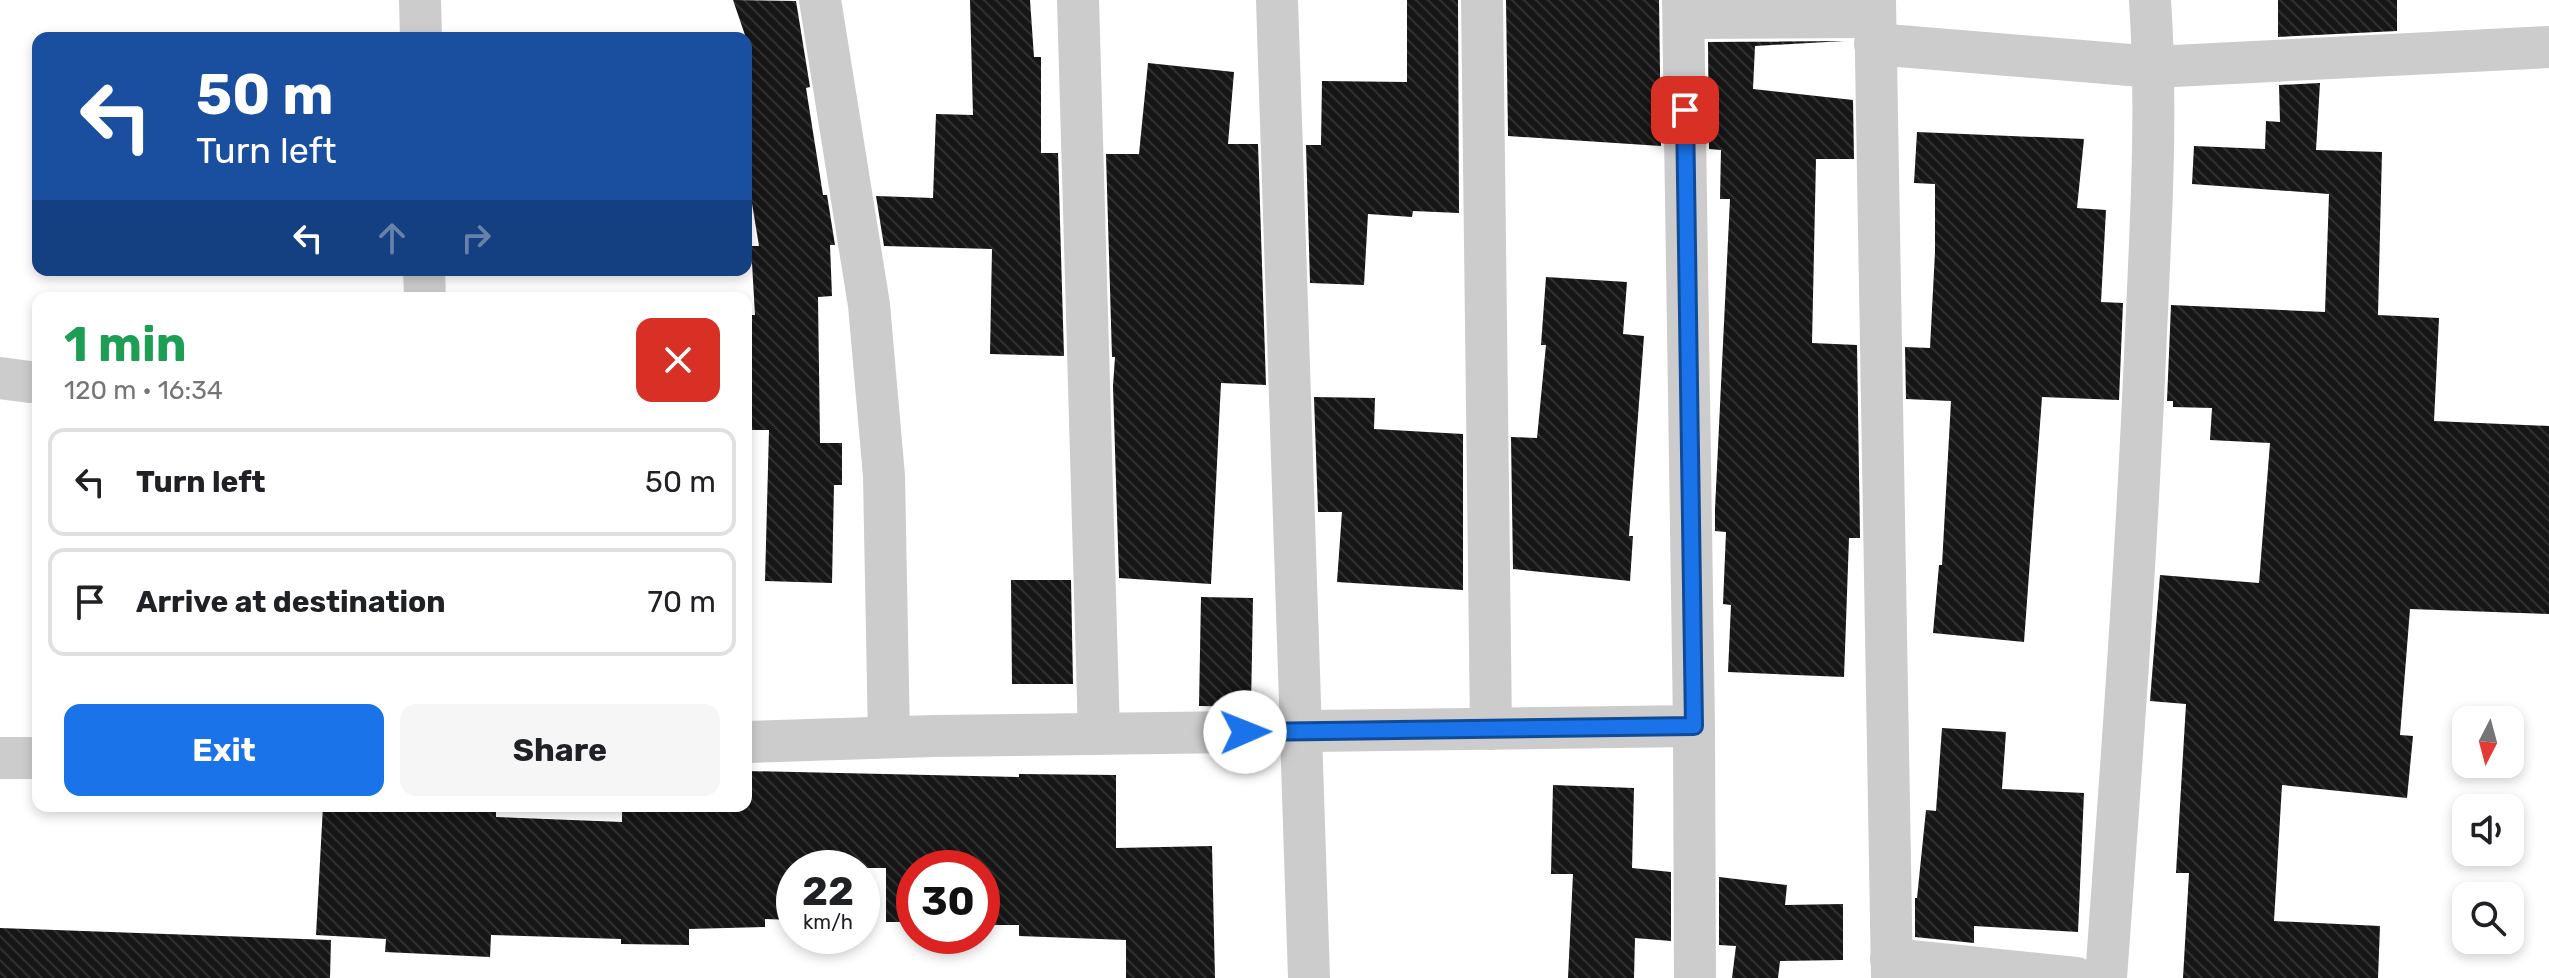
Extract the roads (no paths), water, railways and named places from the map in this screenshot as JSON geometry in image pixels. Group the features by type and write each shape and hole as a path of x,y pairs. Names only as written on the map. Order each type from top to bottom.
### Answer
{"street":[{"path":"420,0 421,32"},
{"path":"820,0 869,305 884,476 889,737"},
{"path":"1078,0 1099,734"},
{"path":"1277,0 1309,978"},
{"path":"1482,0 1491,729"},
{"path":"2106,978 2136,564 2154,67 2150,0"},
{"path":"1695,978 1683,9 1875,20 2154,67 2549,47"},
{"path":"1875,20 1891,968 2076,978"},
{"path":"752,742 889,737 1694,726"},
{"path":"0,758 32,758"}]}
